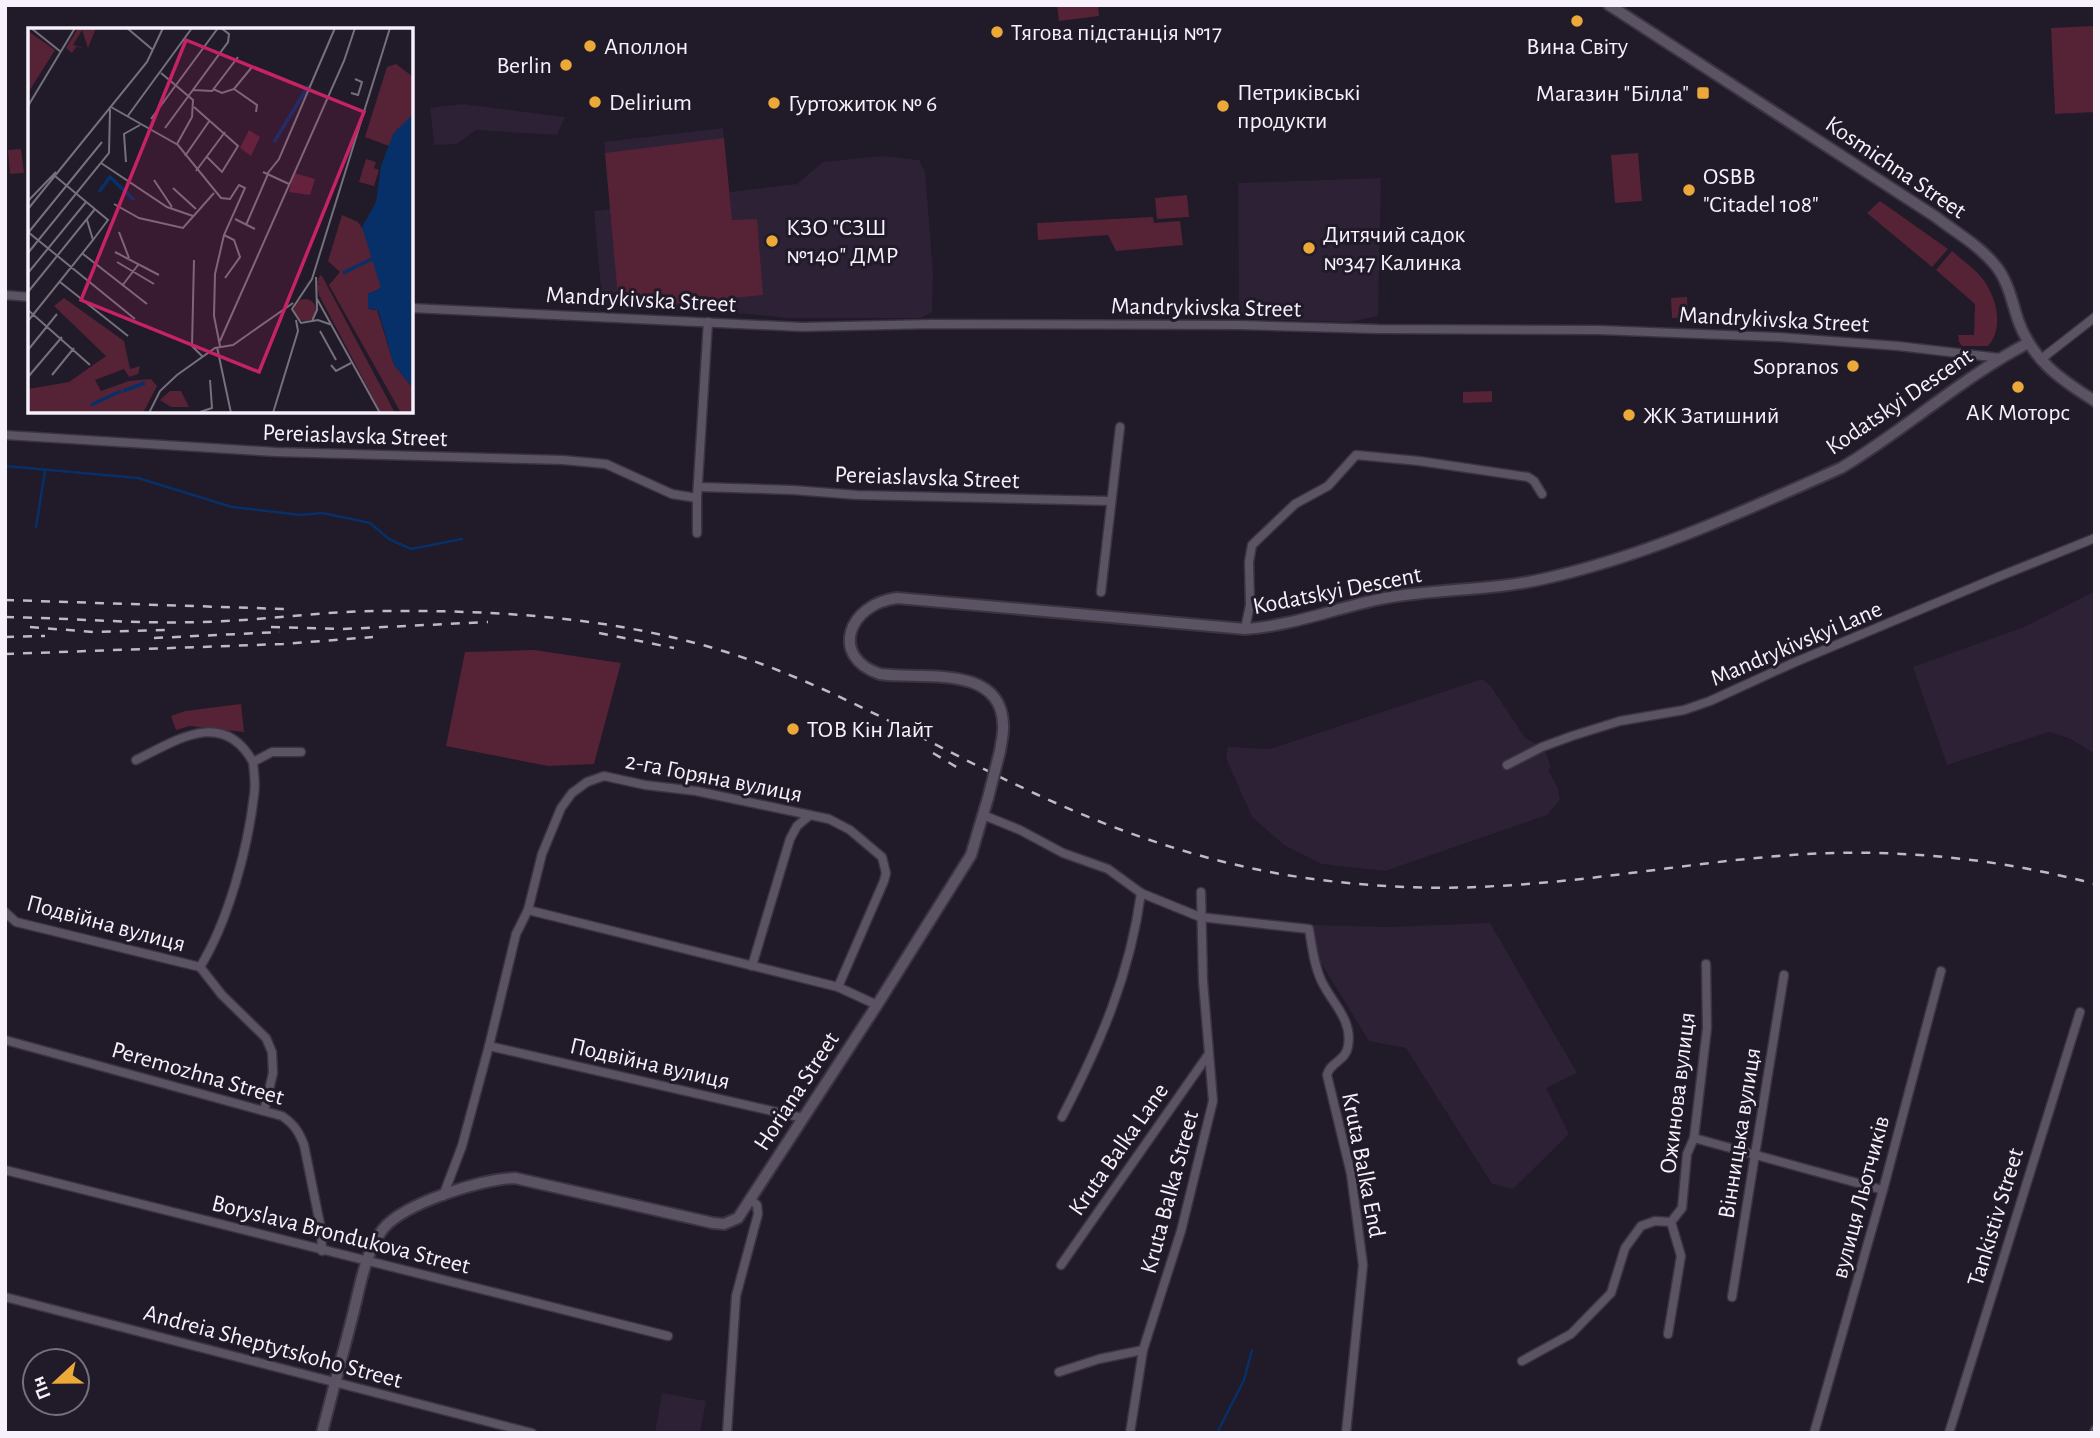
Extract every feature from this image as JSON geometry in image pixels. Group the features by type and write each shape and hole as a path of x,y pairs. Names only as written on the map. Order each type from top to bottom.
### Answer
{"street":[{"name":"Kosmichna Street","path":"1609,5 1936,217 1983,252 2003,277 2028,343 2039,360 2095,401"},
{"path":"5,295 28,297"},
{"name":"Mandrykivska Street","path":"413,308 802,327 859,324 1243,325 1386,330 1611,331 1818,340 2000,358"},
{"path":"2039,360 2095,317"},
{"path":"697,533 708,321"},
{"name":"Kodatskyi Descent","path":"988,798 1004,726 994,698 978,685 950,677 880,674 869,671 853,654 850,643 851,631 863,611 883,600 897,598 1245,629 1284,625 1382,599 1416,593 1496,587 1545,579 1623,557 1680,537 1840,468 1864,455 1957,386 2028,343"},
{"path":"1101,592 1121,427"},
{"name":"Pereiaslavska Street","path":"5,435 276,452 563,460 606,464 671,494 697,498"},
{"path":"1245,629 1250,605 1249,562 1252,545 1295,504 1328,486 1356,455 1528,477 1542,494"},
{"name":"Pereiaslavska Street","path":"699,487 857,495 1111,501"},
{"name":"Mandrykivskyi Lane","path":"1507,765 1542,747 1572,736 1620,722 1684,710 1710,701 1793,663 2095,538"},
{"path":"136,760 184,737 202,732 222,732 248,752 253,762 272,751 301,752"},
{"name":"Подвійна вулиця","path":"200,967 231,901 255,793 253,762"},
{"name":"2-га Горяна вулиця","path":"443,1196 462,1146 516,934 528,910 542,854 561,808 572,793 587,782 604,776 645,785 696,791 829,819 850,830 876,851 885,865 884,881 838,987"},
{"name":"Horiana Street","path":"751,1200 971,855 988,798"},
{"name":"2-га Горяна вулиця","path":"752,966 790,839 797,826 810,815"},
{"path":"983,815 1020,830 1063,853 1108,869 1142,893 1200,917 1201,892"},
{"path":"1062,1116 1089,1065 1127,967 1142,893"},
{"path":"528,910 838,987 877,1005"},
{"name":"Подвійна вулиця","path":"5,912 16,922 200,967 222,995 266,1038 272,1052 273,1073 264,1111"},
{"name":"Kruta Balka Street","path":"1130,1433 1143,1350 1181,1231 1213,1101 1200,917"},
{"name":"Kruta Balka End","path":"1200,917 1309,929 1322,982 1343,1015 1347,1028 1349,1041 1346,1054 1342,1060 1330,1067 1327,1075 1351,1174 1363,1265 1346,1433"},
{"name":"Ожинова вулиця","path":"1671,1222 1682,1208 1687,1154 1694,1138 1707,1028 1706,964"},
{"name":"вулиця Льотчиків","path":"1814,1433 1884,1190 1941,971"},
{"name":"Вінницька вулиця","path":"1732,1297 1784,975"},
{"name":"Tankistiv Street","path":"1949,1433 2080,1012"},
{"name":"Peremozhna Street","path":"5,1040 282,1116 300,1133 321,1229 322,1251"},
{"name":"Подвійна вулиця","path":"489,1046 803,1118"},
{"name":"Kruta Balka Lane","path":"1061,1265 1208,1055"},
{"path":"1694,1138 1884,1190"},
{"name":"Boryslava Brondukova Street","path":"5,1170 668,1336"},
{"path":"322,1433 368,1259 382,1230 395,1218 443,1196 498,1179 515,1178 724,1224 738,1218 751,1200 757,1205 758,1214 736,1296 727,1433"},
{"path":"1522,1361 1571,1334 1611,1293 1625,1248 1641,1226 1655,1221 1671,1222 1681,1256 1668,1334"},
{"name":"Andreia Sheptytskoho Street","path":"5,1297 532,1433"},
{"path":"1059,1372 1099,1359 1143,1350"}],"shaded area":[{"path":"1057,5 1098,5 1099,16 1059,21"},
{"path":"2094,26 2095,112 2055,114 2051,28"},
{"path":"463,104 565,117 557,135 476,130 457,144 434,145 430,108"},
{"name":"КЗО \"СЗШ №140\" ДМР","path":"723,128 729,192 797,184 823,162 882,156 919,160 925,172 933,272 932,312 921,318 786,318 619,309 618,300 602,301 594,211 610,209 604,142"},
{"path":"724,138 732,220 757,219 763,295 619,309 605,153"},
{"path":"21,149 24,173 10,174 8,150"},
{"path":"1638,153 1642,201 1615,203 1611,155"},
{"name":"Дитячий садок №347 Калинка","path":"1381,178 1378,316 1349,322 1257,319 1239,312 1238,183"},
{"path":"1187,195 1189,217 1157,219 1155,198"},
{"path":"1880,201 1948,249 1932,267 1867,213"},
{"path":"1153,217 1154,223 1180,221 1183,245 1116,251 1108,235 1038,240 1037,223"},
{"path":"1952,251 1979,274 1995,302 1996,330 1988,346 1962,346 1959,342 1958,335 1974,335 1975,304 1936,270"},
{"path":"1687,297 1688,317 1672,318 1671,298"},
{"path":"1492,391 1492,402 1463,403 1463,392"},
{"path":"2095,591 2095,754 2069,738 2049,732 1947,765 1913,667 2024,627"},
{"path":"534,650 621,663 594,764 548,766 446,746 465,652"},
{"path":"1482,679 1490,685 1525,738 1542,747 1547,755 1551,768 1548,770 1558,788 1560,800 1547,815 1385,871 1322,864 1284,845 1252,817 1226,758 1228,747 1270,749"},
{"path":"241,704 244,732 190,726 176,730 171,716 185,711"},
{"path":"1490,923 1577,1073 1546,1088 1569,1134 1513,1189 1492,1184 1406,1048 1369,1041 1321,963 1313,946 1310,925 1389,927"},
{"path":"662,1393 706,1401 700,1433 655,1433"}],"waterway":[{"path":"5,466 138,478 232,507 301,515 322,513 347,518 370,523 389,539 411,549 462,539"},
{"path":"36,527 45,471"},
{"path":"1217,1433 1244,1380 1252,1350"}],"railway":[{"path":"5,600 285,609"},
{"path":"5,617 175,622 359,611 425,611 511,614 639,630 723,651 804,681 1036,794 1103,823 1206,857 1313,879 1405,887 1473,887 1574,880 1768,857 1879,853 1988,862 2095,884"},
{"path":"271,627 343,629 488,622"},
{"path":"30,627 93,632 166,630"},
{"path":"154,638 280,632"},
{"path":"599,633 674,648"},
{"path":"5,637 45,636"},
{"path":"5,654 283,644 373,637"},
{"path":"933,753 958,768"}],"place":[{"name":"Вина Світу","path":"1577,21"},
{"name":"Тягова пiдстанцiя №17","path":"997,32"},
{"name":"Аполлон","path":"590,46"},
{"name":"Berlin","path":"566,65"},
{"name":"Магазин \"Білла\"","path":"1703,93"},
{"name":"Delirium","path":"595,102"},
{"name":"Гуртожиток № 6","path":"774,103"},
{"name":"Петриківські продукти","path":"1223,106"},
{"name":"OSBB \"Citadel 108\"","path":"1689,190"},
{"name":"КЗО \"СЗШ №140\" ДМР","path":"772,241"},
{"name":"Дитячий садок №347 Калинка","path":"1309,248"},
{"name":"Sopranos","path":"1853,366"},
{"name":"АК Моторс","path":"2018,387"},
{"name":"ЖК Затишний","path":"1629,415"},
{"name":"ТОВ Кін Лайт","path":"793,729"}]}
